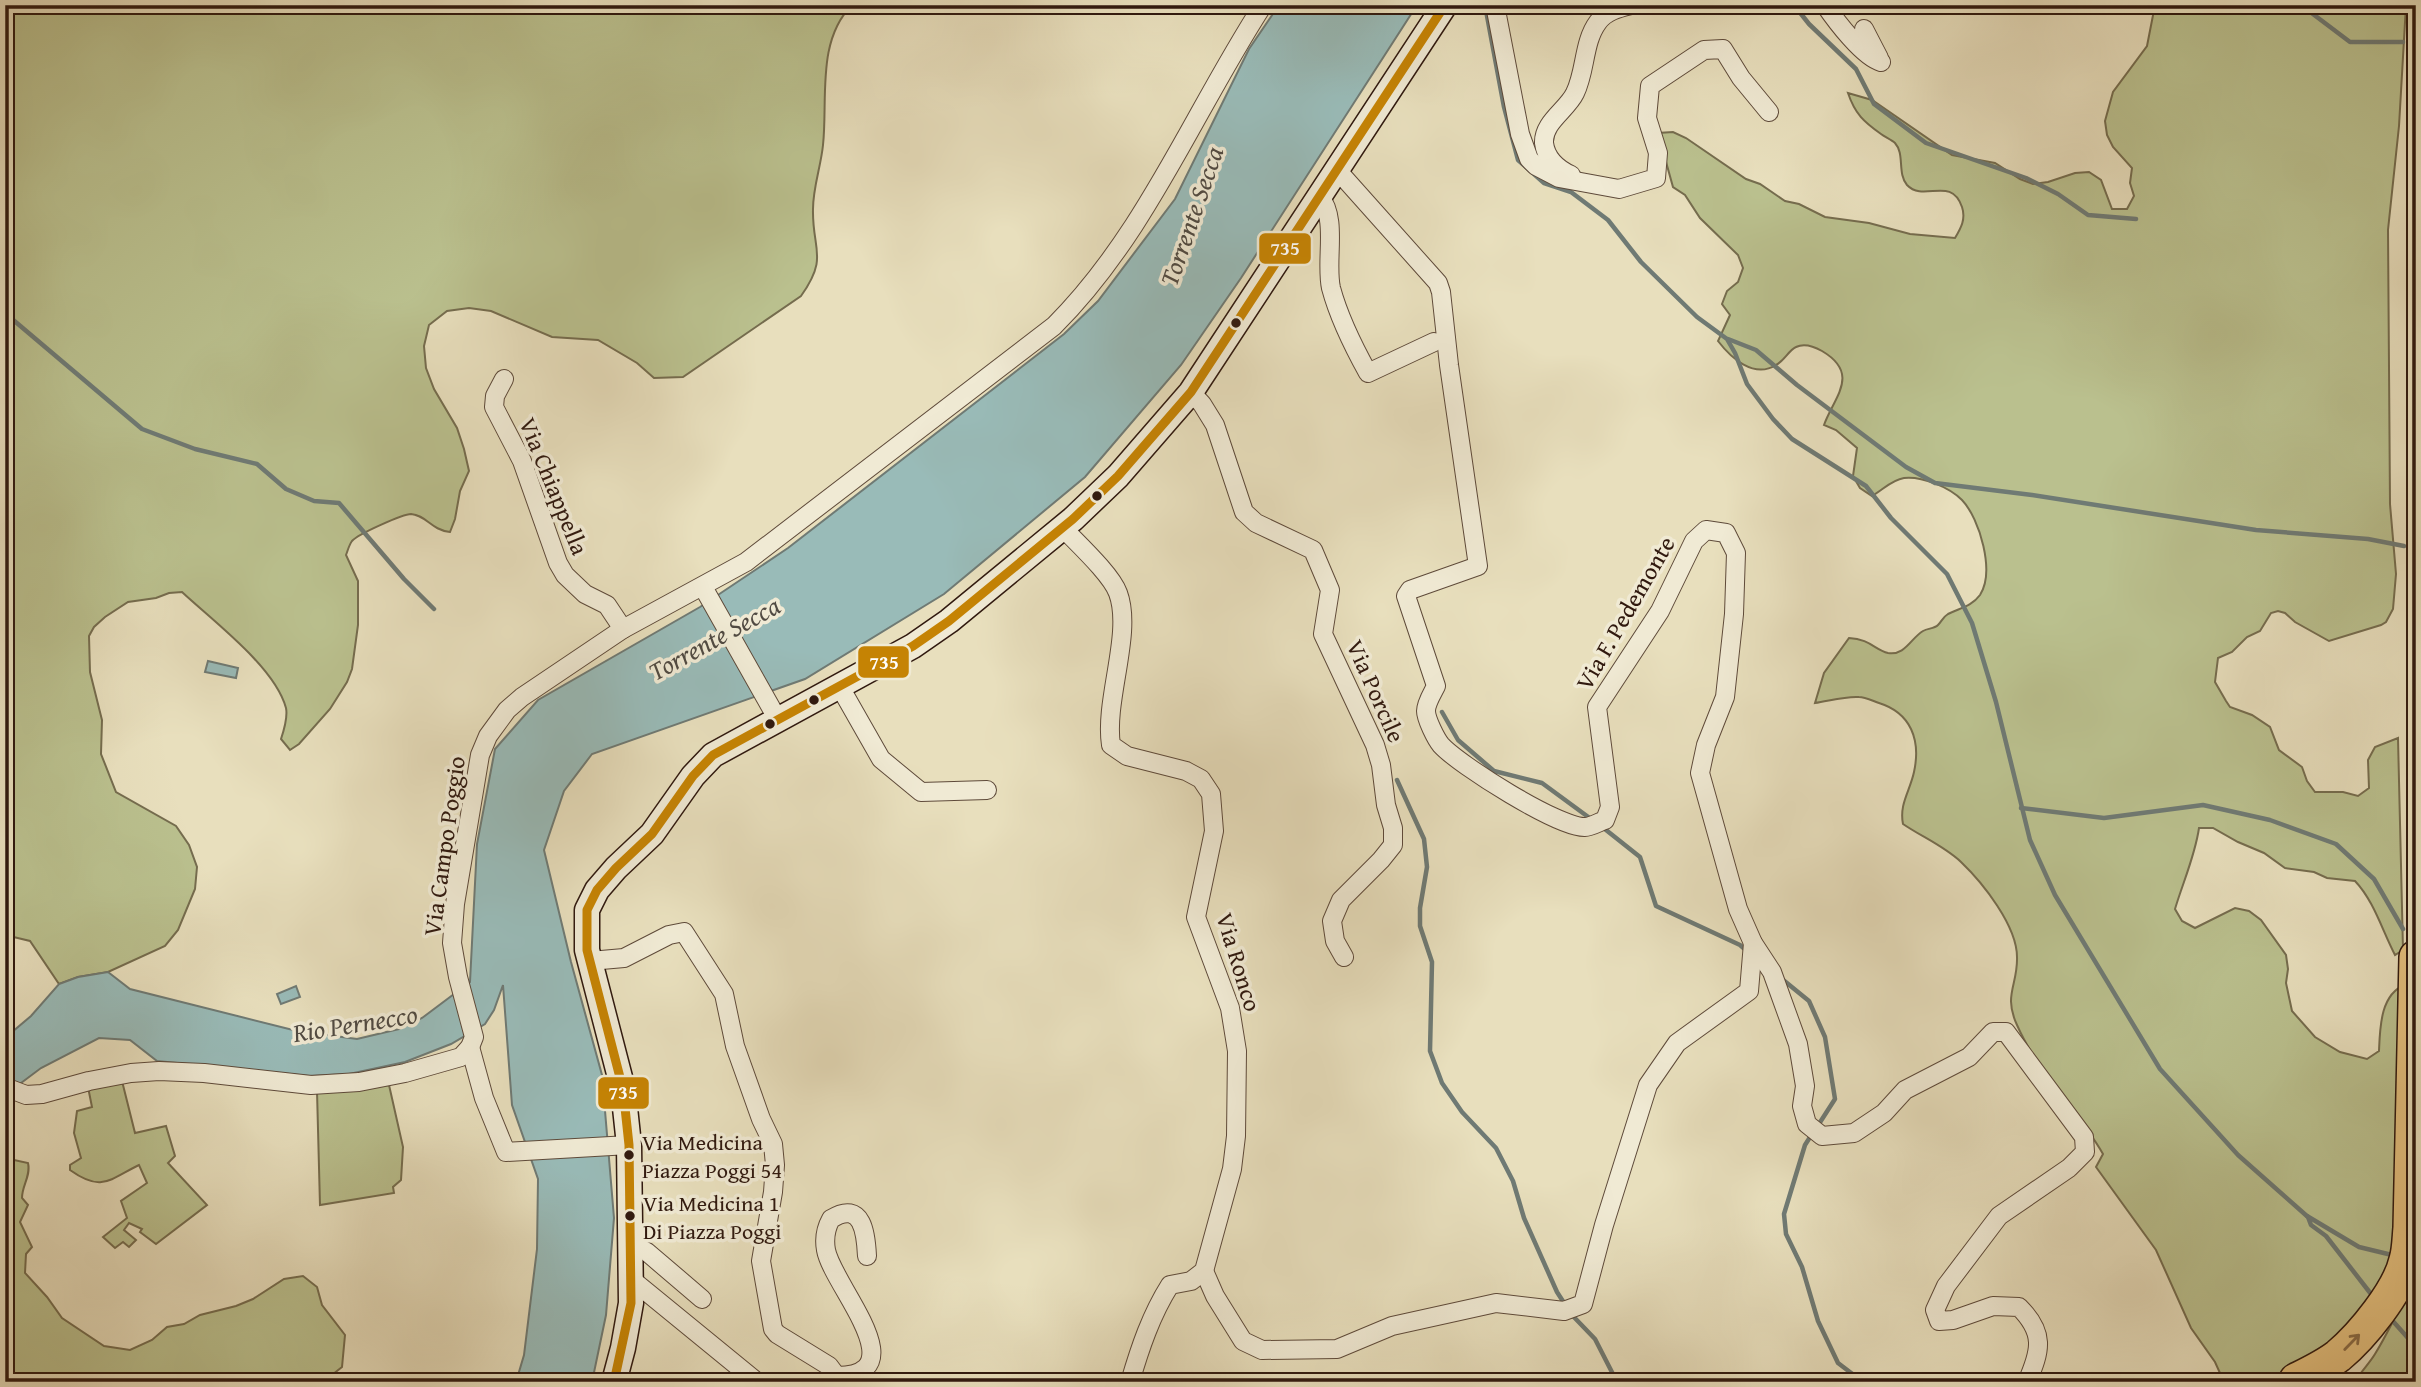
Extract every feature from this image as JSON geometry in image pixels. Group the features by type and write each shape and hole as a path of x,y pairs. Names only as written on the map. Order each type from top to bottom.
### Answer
{"highway":[{"path":"2296,1380 2325,1365 2348,1347 2389,1295 2406,1260 2410,1228 2416,957"}],"main road":[{"path":"614,1382 631,1303 631,1279 623,1089 590,961 585,929 587,910 597,890 652,834 694,776 713,755 773,711 840,687 913,646 949,621 1062,527 1118,476 1191,392 1445,5"}],"street":[{"name":"Via Campo Poggio","path":"624,1146 506,1152 484,1098 452,943 455,904 480,755 488,736 507,710 522,697 622,629 705,591 1054,327 1078,302 1134,228 1174,162 1242,36 1263,5"},
{"path":"1494,5 1520,134 1529,159 1536,166 1559,178 1619,189 1656,178 1658,153 1647,118 1650,86 1704,50 1723,49 1741,78 1769,112"},
{"path":"1583,183 1549,158 1544,144 1546,131 1574,95 1591,35 1600,19 1616,9 1632,5"},
{"path":"1825,5 1863,51 1881,62 1864,29"},
{"name":"Via F. Pedemonte","path":"1338,170 1438,283 1441,292 1478,566 1410,590 1406,596 1436,686 1426,713 1441,745 1517,798 1564,822 1585,828 1605,820 1610,807 1597,707 1660,611 1694,541 1706,530 1726,533 1736,553 1734,614 1729,640 1725,697 1706,745 1700,773 1738,909 1753,943 1772,972 1798,1044 1805,1086 1802,1106 1807,1124 1822,1136 1854,1133 1884,1113 1905,1090 1969,1057 1993,1032 2006,1032 2084,1137 2085,1152 2069,1168 1999,1216 1946,1286 1935,1310 1939,1321 1953,1320 1993,1306 2019,1307 2032,1319 2040,1340 2036,1362 2027,1382"},
{"path":"1321,197 1329,211 1331,286 1349,337 1368,373 1434,342"},
{"name":"Via Chiappella","path":"504,380 495,396 494,407 522,461 558,563 565,575 585,594 607,604 622,629"},
{"name":"Via Porcile","path":"1191,392 1215,425 1244,512 1256,523 1312,550 1330,590 1324,634 1375,744 1381,765 1382,786 1393,828 1393,845 1342,900 1332,921 1335,941 1344,957"},
{"name":"Via Ronco","path":"1062,527 1096,563 1118,592 1122,612 1108,726 1111,745 1127,756 1193,775 1201,779 1211,794 1214,831 1196,917 1230,1008 1237,1051 1237,1087 1232,1169 1204,1271"},
{"path":"705,591 773,711"},
{"path":"840,687 881,759 921,792 987,790"},
{"path":"590,961 624,958 669,935 684,932 717,983 724,995 735,1046 761,1119 773,1144 773,1192 761,1261 773,1329 829,1366 840,1379 863,1372 870,1365 872,1355 870,1338 842,1287 826,1250 825,1236 831,1219 846,1214 854,1215 862,1221 867,1256"},
{"path":"1130,1382 1138,1353 1158,1303 1170,1285 1191,1281 1204,1271 1214,1296 1243,1341 1262,1350 1336,1349 1392,1326 1496,1303 1564,1311 1583,1304 1604,1225 1648,1085 1677,1044 1749,992 1753,943"},
{"path":"5,1087 26,1095 42,1094 131,1073 159,1071 204,1073 310,1085 359,1082 405,1073 461,1057 472,1042"},
{"path":"629,1242 647,1252 702,1299"},
{"path":"631,1279 757,1382"}],"green space":[{"path":"5,5 852,5 833,36 828,53 823,145 813,201 817,262 810,283 801,296 683,377 654,378 637,363 598,340 552,337 491,311 469,308 447,311 429,325 424,346 426,368 434,389 457,428 469,471 460,491 455,519 450,532 443,531 416,515 406,515 371,529 352,541 346,555 358,581 358,625 352,669 330,709 299,744 290,750 281,739 286,708 280,692 269,677 242,646 182,592 128,602 94,627 89,636 90,672 102,720 101,754 116,792 176,826 189,845 197,867 195,889 178,930 165,946 108,972 78,977 59,984 30,941 5,935"},
{"path":"2155,5 2406,5 2399,126 2388,230 2390,504 2396,574 2393,609 2386,622 2381,625 2329,641 2295,622 2285,613 2271,613 2260,631 2247,637 2232,652 2218,658 2215,682 2230,707 2252,715 2270,727 2279,750 2302,767 2315,792 2343,792 2358,796 2369,788 2368,760 2375,747 2398,738 2403,950 2395,955 2373,907 2355,881 2327,878 2314,872 2285,868 2264,853 2213,828 2199,828 2175,909 2182,921 2195,928 2235,908 2249,911 2261,920 2286,955 2286,983 2292,1011 2315,1037 2340,1052 2367,1059 2379,1051 2381,1023 2386,1004 2397,990 2405,985 2397,1244 2379,1286 2352,1324 2289,1382 2224,1382 2215,1362 2191,1328 2156,1250 2096,1167 2103,1154 2036,1059 2013,1015 2011,998 2017,957 2005,919 1979,881 1961,862 1903,824 1904,804 1916,760 1914,739 1906,721 1890,708 1859,697 1815,703 1824,673 1849,638 1862,640 1883,652 1899,652 1923,631 1936,626 1945,616 1977,599 1986,573 1980,532 1969,509 1957,495 1927,481 1904,478 1872,496 1860,488 1853,476 1857,448 1836,430 1824,425 1841,386 1840,368 1834,360 1819,350 1802,345 1793,348 1776,365 1759,370 1736,360 1718,341 1730,315 1722,304 1727,291 1738,282 1743,268 1738,255 1700,218 1685,195 1673,187 1658,133 1673,132 1686,138 1746,179 1760,184 1785,201 1799,204 1825,217 1869,223 1910,234 1955,238 1963,219 1962,207 1957,198 1944,191 1921,192 1907,185 1902,175 1898,147 1861,117 1848,93 1872,100 1952,155 1995,163 2033,184 2089,172 2101,180 2112,209 2127,209 2134,196 2130,183 2132,168 2113,147 2107,135 2105,121 2113,92 2147,46"},
{"path":"122,1081 135,1133 166,1126 175,1156 168,1163 207,1205 156,1244 140,1232 142,1229 129,1223 124,1230 136,1240 129,1247 123,1242 115,1248 103,1237 127,1218 121,1201 147,1183 139,1165 113,1179 98,1182 81,1177 70,1170 70,1165 81,1158 74,1133 77,1111 92,1107 88,1087"},
{"path":"389,1085 403,1147 401,1180 393,1187 394,1193 320,1205 317,1091"},
{"path":"5,1158 28,1163 22,1198 28,1205 20,1222 32,1247 26,1254 25,1273 62,1318 104,1346 130,1350 152,1340 167,1327 236,1306 253,1299 284,1279 303,1276 317,1287 322,1305 345,1335 342,1367 323,1382 5,1382"},
{"path":"2416,1273 2416,1382 2355,1382 2381,1344"}],"water":[{"name":"Torrente Secca","path":"1279,5 1417,5 1241,278 1181,365 1085,477 944,594 805,679 592,754 564,791 544,850 602,1075 614,1218 606,1315 592,1382 516,1382 524,1355 537,1249 538,1179 512,1105 503,985 494,1010 485,1024 451,1044 405,1062 349,1074 309,1076 157,1061 130,1040 99,1038 41,1068 5,1095 5,1038 31,1016 59,984 78,977 108,972 130,989 297,1031 357,1039 399,1029 422,1018 470,982 477,844 495,749 538,700 700,607 788,548 1064,334 1098,301 1175,199 1249,49"},
{"path":"208,661 238,668 236,678 205,672"},
{"path":"296,986 300,997 281,1004 277,994"}],"waterway":[{"path":"1485,5 1504,107 1518,160 1544,183 1571,192 1608,220 1641,262 1697,317 1727,339 1747,384 1792,439 1866,486 1891,518 1947,574 1972,623 1996,702 2030,840 2055,895 2160,1069 2238,1155 2326,1236 2371,1294"},
{"path":"1794,5 1809,24 1856,69 1874,104 1926,143 2026,178 2058,194 2088,215 2136,219"},
{"path":"2301,5 2350,42 2403,42"},
{"path":"5,313 142,429 195,449 257,464 286,489 314,501 339,503 404,579 434,609"},
{"path":"1728,339 1756,350 1797,385 1906,467 1935,483 2032,495 2256,530 2368,539 2404,546"},
{"path":"1442,712 1458,740 1494,771 1542,783 1591,819"},
{"path":"1397,780 1424,839 1427,867 1420,908 1420,926 1432,962 1430,1051 1442,1083 1462,1112 1496,1148 1513,1181 1524,1218 1566,1306"},
{"path":"2021,808 2104,818 2203,805 2270,820 2336,844 2374,879 2403,929"},
{"path":"1601,826 1640,857 1656,906 1740,945 1748,952"},
{"path":"1782,979 1809,1001 1825,1037 1835,1099 1817,1127"},
{"path":"1812,1134 1805,1145 1784,1214 1786,1234 1802,1267 1818,1321 1838,1363 1863,1382"},
{"path":"2307,1216 2359,1247 2392,1255"},
{"path":"1571,1314 1595,1339 1617,1382"},
{"path":"2391,1319 2416,1347"}],"transit line":[{"name":"735","path":"614,1382 631,1303 629,1145 623,1089 587,950 587,910 597,890 652,834 693,776 713,755 913,646 949,621 1073,519 1118,476 1191,392 1445,5"}],"place":[{"name":"Via Medicina Piazza Poggi 54","path":"629,1155"},
{"name":"Via Medicina 1 Di Piazza Poggi","path":"630,1216"}],"water label":[{"name":"Rio Pernecco","path":"355,1023"}]}
